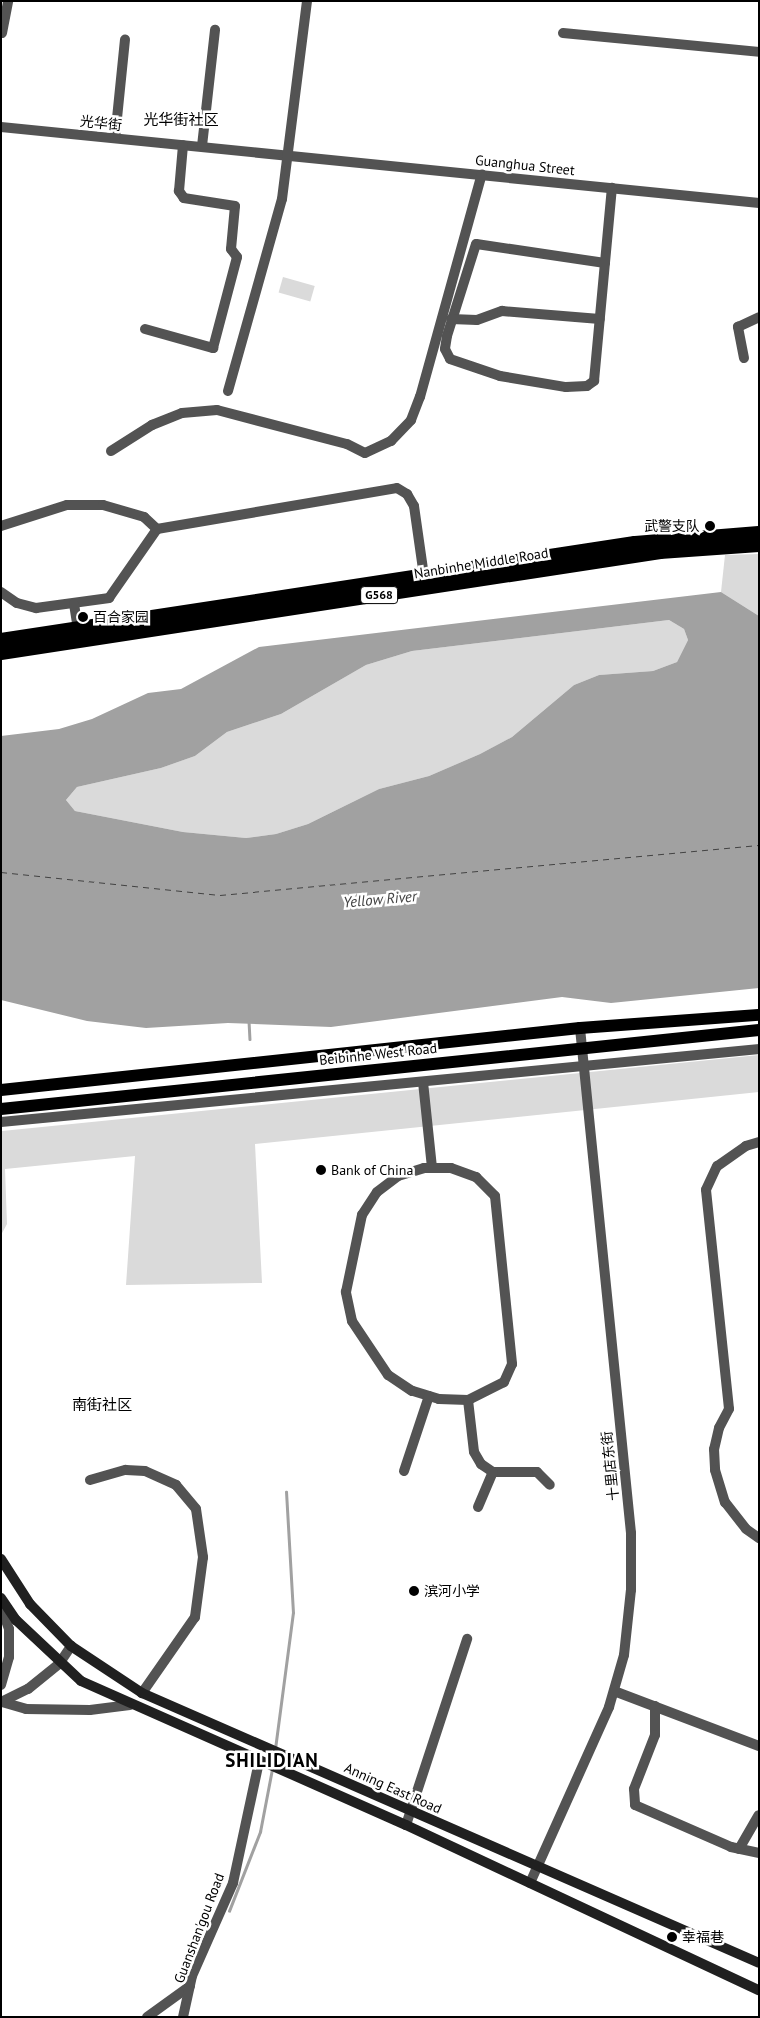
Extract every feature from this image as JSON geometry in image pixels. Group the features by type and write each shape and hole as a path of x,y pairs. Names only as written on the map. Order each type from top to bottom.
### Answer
{"highway":[{"name":"Nanbinhe Middle Road","path":"1,640 659,540 759,533"},
{"name":"Nanbinhe Middle Road","path":"1,653 660,552 759,545"}],"main road":[{"name":"Beibinhe West Road","path":"1,1090 580,1028 759,1015"},
{"name":"Beibinhe West Road","path":"1,1109 759,1030"},
{"name":"Anning East Road","path":"1,1559 30,1604 71,1646 142,1693 411,1812 540,1864 759,1963"},
{"name":"Anning East Road","path":"1,1598 16,1620 59,1664 81,1681 130,1705 406,1825 759,1990"}],"street":[{"path":"2,33 8,1"},
{"path":"228,391 282,199 307,1"},
{"path":"202,146 214,30"},
{"path":"563,32 759,52"},
{"path":"115,138 126,40"},
{"name":"光华街","path":"1,127 288,155"},
{"path":"145,329 213,348 237,257 231,249 235,206 184,198 179,191 182,144"},
{"name":"Guanghua Street","path":"288,155 759,203"},
{"path":"111,451 152,425 182,413 217,410 348,444 365,453 391,441 410,420 420,397 482,174"},
{"path":"605,263 476,244 451,318 445,349 450,359 500,376 566,387 587,386 594,381 612,188"},
{"path":"451,318 477,320 502,311 600,319"},
{"path":"744,358 738,326 759,318"},
{"path":"1,592 16,603 36,608 109,598 157,529 397,488 407,494 414,506 424,576"},
{"path":"1,526 67,505 103,505 144,517 157,529"},
{"path":"74,604 78,629"},
{"name":"十里店东街","path":"530,1883 540,1864 614,1692 629,1623 631,1533 580,1028"},
{"path":"1,1122 423,1082 584,1064 759,1049"},
{"path":"423,1082 432,1168"},
{"path":"759,1142 746,1146 718,1166 706,1190 729,1409 714,1449 715,1470 726,1502 746,1529 759,1538"},
{"path":"432,1168 450,1168 484,1181 497,1205 512,1364 504,1382 468,1400 429,1396 412,1391 388,1375 352,1321 346,1292 362,1215 377,1192 398,1176 432,1168"},
{"path":"404,1471 429,1396"},
{"path":"468,1400 474,1452 481,1464 493,1472 537,1472 550,1485"},
{"path":"90,1480 126,1470 145,1472 176,1485 196,1509 203,1557 195,1617 142,1693"},
{"path":"478,1507 493,1472"},
{"path":"1,1607 9,1629 9,1657 1,1685"},
{"path":"406,1825 467,1639"},
{"path":"2,1702 28,1689 59,1664 71,1646"},
{"path":"614,1692 759,1746"},
{"path":"2,1702 26,1710 90,1710 130,1705"},
{"path":"655,1706 655,1735 634,1789 635,1805 739,1849 759,1853"},
{"name":"Guanshan'gou Road","path":"183,2017 190,1986 233,1883 268,1765"},
{"path":"739,1849 759,1815"},
{"path":"148,2017 190,1986"}],"shaded area":[{"path":"283,277 315,286 310,301 279,292"},
{"path":"759,554 759,616 721,592 725,555"},
{"path":"669,620 684,629 688,640 677,662 653,671 599,675 574,685 512,737 480,754 429,776 379,789 308,824 276,834 246,838 183,832 75,811 66,800 77,787 161,768 195,756 227,732 281,714 366,665 412,651"},
{"path":"759,1055 759,1092 255,1144 262,1283 126,1285 135,1156 5,1169 7,1224 1,1235 2,1131"}],"water":[{"name":"Yellow River","path":"721,592 759,616 759,988 611,1003 562,997 331,1027 228,1023 146,1028 87,1021 1,1000 1,736 59,729 92,719 148,693 181,689 259,647","holes":["669,620 684,629 688,640 677,662 653,671 599,675 574,685 512,737 480,754 429,776 379,789 308,824 276,834 246,838 183,832 75,811 66,800 77,787 161,768 195,756 227,732 281,714 366,665 412,651"]}],"waterway":[{"path":"249,1021 250,1039"},
{"path":"275,1749 293,1613 286,1492"},
{"path":"229,1911 260,1832 272,1769"}],"ferry route":[{"path":"1,872 220,895 759,845"}],"place":[{"name":"武警支队","path":"710,526"},
{"name":"百合家园","path":"83,617"},
{"name":"Bank of China","path":"321,1170"},
{"name":"滨河小学","path":"414,1591"},
{"name":"幸福巷","path":"672,1937"}],"district":[{"name":"光华街社区","path":"181,120"},
{"name":"南街社区","path":"102,1405"},
{"name":"SHILIDIAN","path":"272,1761"}]}
